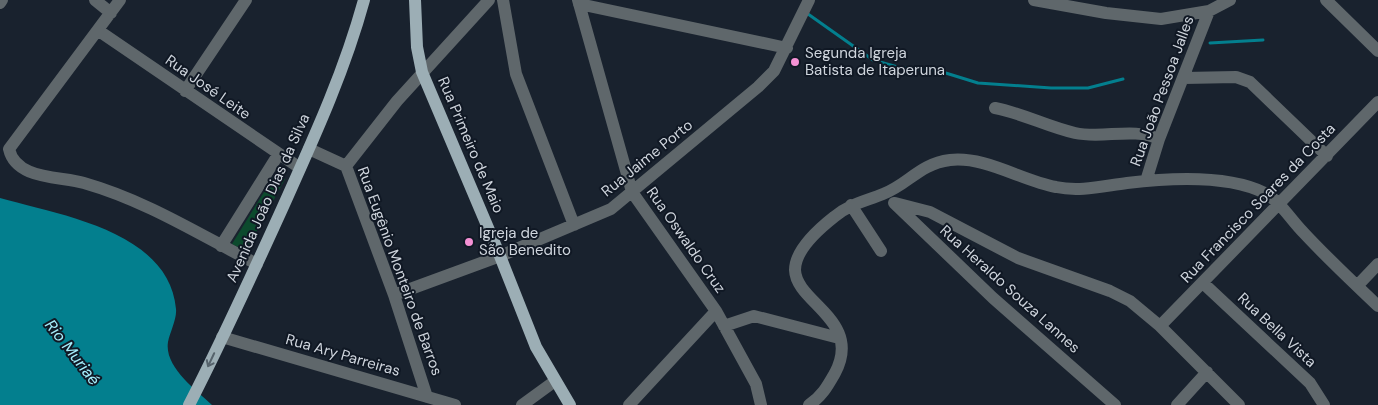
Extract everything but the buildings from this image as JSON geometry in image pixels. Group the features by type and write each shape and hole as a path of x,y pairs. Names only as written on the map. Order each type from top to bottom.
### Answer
{"main road":[{"name":"Avenida João Dias da Silva","path":"189,405 257,264 309,149 348,56 364,0"},
{"name":"Rua Primeiro de Maio","path":"416,0 417,47 422,72 500,256 536,347 570,405"}],"street":[{"path":"95,0 111,13"},
{"path":"120,0 99,31 9,150 13,160 23,168 40,175 79,181 111,191 171,217 257,264"},
{"path":"185,91 246,0"},
{"path":"346,166 366,138 422,72 489,0"},
{"path":"503,0 516,74 574,225"},
{"name":"Rua Jaime Porto","path":"394,295 500,256 611,209 758,87 774,71 809,0"},
{"path":"1034,0 1106,13 1161,19 1209,11 1230,0"},
{"path":"1326,0 1378,51"},
{"path":"578,2 787,48"},
{"name":"Rua Oswaldo Cruz","path":"578,2 632,192 716,311 756,384 762,405"},
{"name":"Rua João Pessoa Jalles","path":"1146,181 1159,138 1209,11"},
{"name":"Rua José Leite","path":"99,31 278,155 300,168"},
{"path":"1184,78 1236,76 1250,82 1327,156"},
{"name":"Rua Francisco Soares da Costa","path":"1160,326 1378,102"},
{"path":"994,108 1021,114 1075,133 1136,134 1159,138"},
{"name":"Rua Eugênio Monteiro de Barros","path":"309,149 346,166 394,295 427,397"},
{"path":"221,246 278,155"},
{"path":"809,405 822,396 838,366 842,349 837,330 826,312 803,288 795,271 798,258 813,238 835,216 851,205 885,194 924,168 952,160 968,160 1062,188 1078,190 1146,181 1208,180 1257,190 1267,194 1279,205 1302,232 1378,306"},
{"name":"Rua Heraldo Souza Lannes","path":"885,194 993,298 1116,405"},
{"path":"895,203 930,212 1036,266 1110,291 1130,301 1160,326 1239,405"},
{"path":"851,205 881,251"},
{"path":"1357,286 1378,264"},
{"name":"Rua Bella Vista","path":"1203,283 1310,383 1324,405"},
{"path":"629,405 716,311"},
{"path":"724,326 754,316 839,338"},
{"name":"Rua Ary Parreiras","path":"222,337 455,405"},
{"path":"1176,405 1208,372"},
{"path":"522,405 555,382"}],"green space":[{"path":"275,174 285,179 246,251 232,244"}],"water":[{"name":"Rio Muriaé","path":"0,198 80,220 108,231 133,244 154,261 169,283 176,309 168,342 171,360 182,377 212,405 0,405"}],"waterway":[{"path":"808,14 873,60 901,68 936,70 978,83 1051,88 1088,88 1123,79"},
{"path":"1210,43 1263,40"}],"place":[{"name":"Segunda Igreja Batista de Itaperuna","path":"795,62"},
{"name":"Igreja de São Benedito","path":"469,242"}]}
